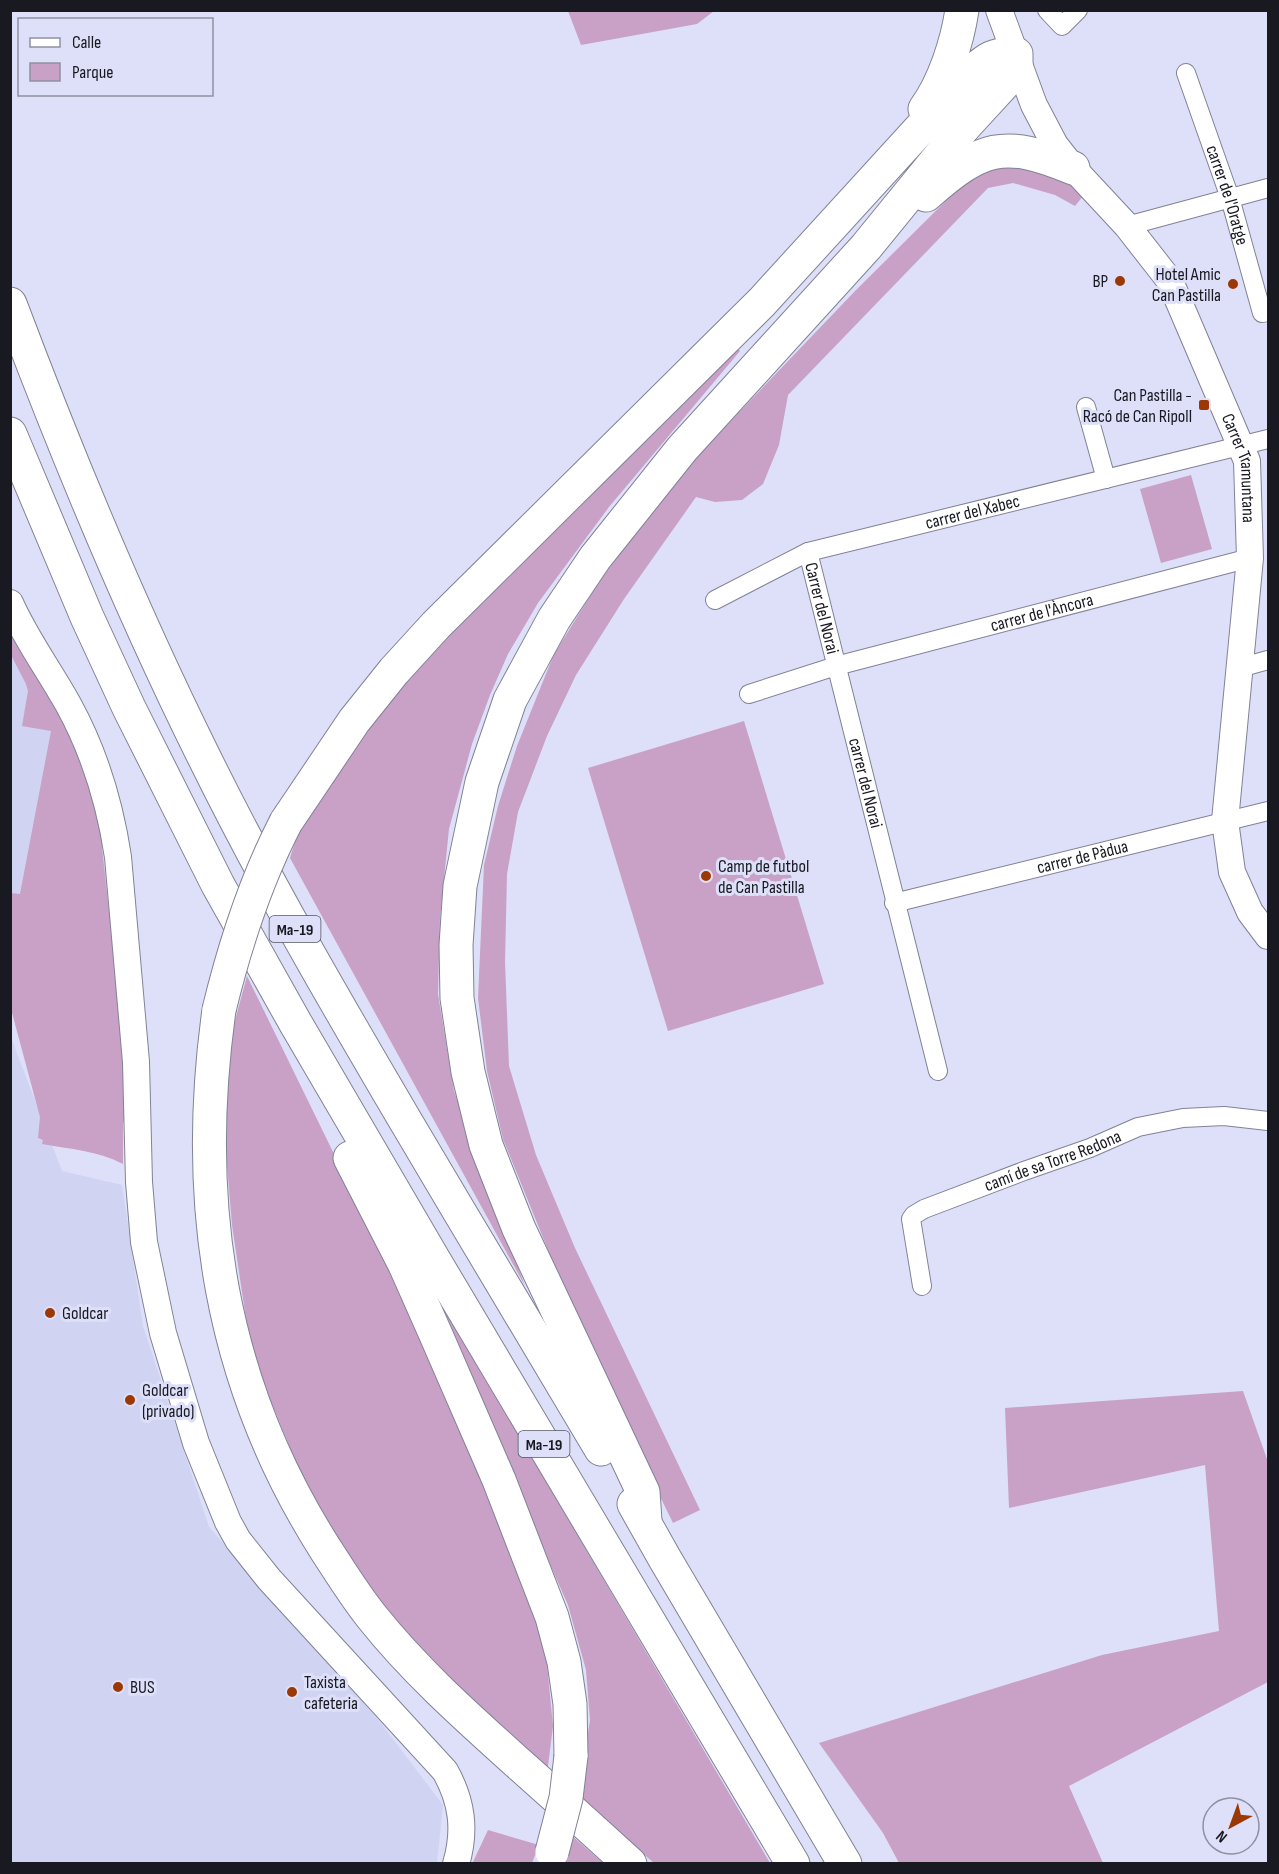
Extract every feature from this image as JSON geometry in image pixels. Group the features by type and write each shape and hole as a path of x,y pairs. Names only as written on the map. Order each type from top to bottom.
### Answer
{"highway":[{"path":"865,191 928,104 948,61 962,10"},
{"path":"630,1863 484,1732 402,1652 348,1585 304,1516 280,1470 244,1381 222,1289 213,1227 209,1112 212,1060 219,1010 251,899 286,822 354,721 394,671 436,626 762,302 983,63 998,54 1016,54 1016,64 1010,78 963,128 866,247 682,449 595,558 554,619 510,700 482,782 460,886 456,945 458,998 468,1072 486,1145 519,1229 643,1492 645,1521"},
{"path":"866,247 951,173 981,156 992,152 1018,150 1048,157 1073,168"},
{"name":"Ma-19","path":"10,304 110,555 175,698 247,842 305,949 375,1069 645,1521 665,1559 845,1863"},
{"name":"Ma-19","path":"10,434 87,617 134,718 218,885 434,1260 793,1863"},
{"path":"296,1024 318,1095 405,1265 499,1480 545,1598 564,1662 570,1704 571,1756 566,1798 549,1858"}],"street":[{"name":"Carrer Tramuntana","path":"999,10 1045,128 1073,168 1127,226 1170,281 1247,461 1250,558 1226,820 1232,872 1250,912 1269,936"},
{"path":"1047,10 1062,26 1078,10"},
{"name":"carrer de l'Oratge","path":"1186,73 1230,198 1262,313 1269,312"},
{"path":"1127,226 1269,188"},
{"path":"1086,407 1106,479"},
{"path":"1241,446 1269,440"},
{"name":"carrer del Xabec","path":"715,600 808,552 1241,446"},
{"name":"Carrer del Norai","path":"808,552 836,666"},
{"name":"carrer de l'Àncora","path":"749,694 836,666 1250,558"},
{"path":"10,603 31,645 68,705 86,743 97,769 115,833 136,1062 139,1182 144,1242 163,1333 196,1443 228,1522 238,1540 269,1579 445,1771 458,1800 463,1831 456,1863"},
{"path":"1239,668 1269,660"},
{"name":"carrer del Norai","path":"836,666 938,1071"},
{"name":"carrer de Pàdua","path":"894,903 1269,811"},
{"name":"camí de sa Torre Redona","path":"922,1286 911,1219 924,1209 1090,1148 1138,1127 1184,1118 1224,1116 1269,1121"}],"shaded area":[{"path":"10,636 98,824 106,872 117,992 11,975"},
{"path":"10,1035 62,1171 122,1185 143,1326 209,1527 380,1722 443,1805 437,1863 11,1863"}],"green space":[{"path":"568,10 714,11 697,24 581,45"},
{"path":"995,166 1025,166 1066,181 1083,196 1075,206 1055,195 1013,183 988,188 788,395 779,445 763,484 742,500 715,502 696,497 624,599 576,675 547,736 518,812 507,874 505,962 509,1066 536,1155 575,1248 700,1510 673,1523 591,1356 503,1139 487,1071 478,998 484,865 498,806 517,746 554,654 599,582 678,476 856,290 972,175"},
{"path":"733,344 740,351 609,507 538,603 508,654 472,744 449,829 440,918 438,994 454,1091 525,1286 290,858 299,829 397,686"},
{"path":"1191,475 1212,549 1161,563 1140,489"},
{"path":"10,626 79,749 103,830 102,848 109,912 115,912 129,1122 123,1122 123,1164 94,1153 42,1144 43,1140 38,1138 40,1117 11,1009 11,893 20,894 51,731 22,726 28,691 11,655"},
{"name":"Camp de futbol de Can Pastilla","path":"744,721 824,984 668,1031 588,768"},
{"path":"247,976 432,1349 534,1611 547,1664 553,1726 547,1774 386,1613 348,1561 302,1477 254,1360 232,1225 225,1140 227,1050"},
{"path":"413,1255 770,1863 654,1863 578,1797 590,1720 586,1670 568,1605"},
{"path":"1243,1391 1268,1462 1268,1682 1069,1786 1103,1863 899,1863 883,1833 819,1743 1102,1655 1219,1631 1205,1465 1009,1508 1005,1408"},
{"path":"488,1830 539,1845 532,1863 472,1864"},
{"path":"571,1835 603,1863 560,1864"}],"place":[{"name":"BP","path":"1120,281"},
{"name":"Hotel Amic Can Pastilla","path":"1233,284"},
{"name":"Can Pastilla - Racó de Can Ripoll","path":"1204,405"},
{"name":"Camp de futbol de Can Pastilla","path":"706,876"},
{"name":"Goldcar","path":"50,1313"},
{"name":"Goldcar (privado)","path":"130,1400"},
{"name":"BUS","path":"118,1687"},
{"name":"Taxista cafeteria","path":"292,1692"}]}
